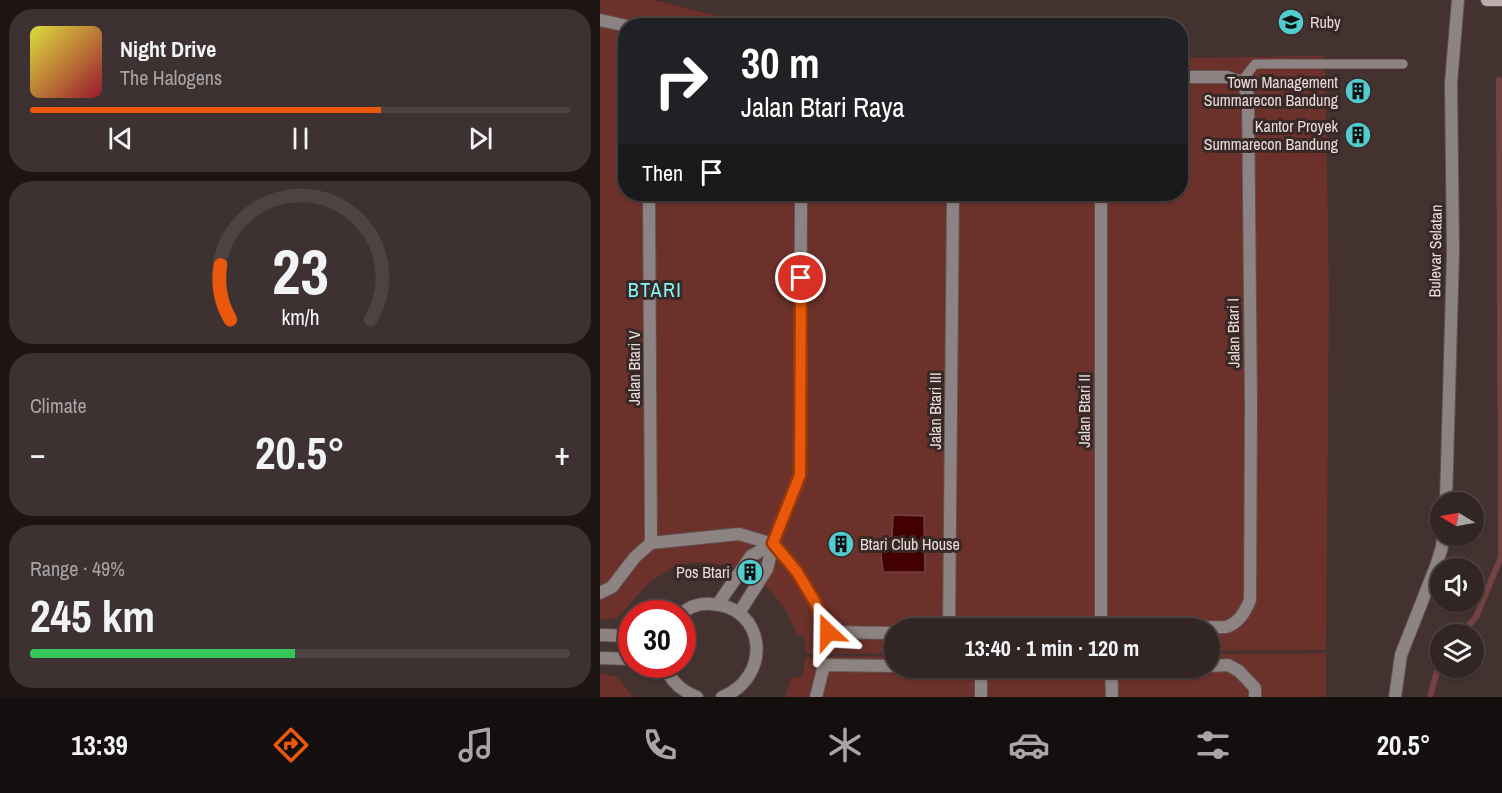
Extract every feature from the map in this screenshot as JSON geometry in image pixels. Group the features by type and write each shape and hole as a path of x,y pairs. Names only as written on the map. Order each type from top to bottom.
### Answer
{"main road":[{"path":"1487,0 1502,0"}],"street":[{"name":"Bulevar Selatan","path":"1446,492 1453,252 1451,83 1458,0"},
{"path":"600,20 618,24"},
{"path":"1188,77 1227,77 1242,82"},
{"name":"Jalan Btari I","path":"1220,627 1232,625 1244,613 1250,600 1248,95 1242,82"},
{"name":"Jalan Btari V","path":"649,201 651,543"},
{"path":"739,613 768,569 773,543 800,475 801,201"},
{"name":"Jalan Btari III","path":"949,618 953,201"},
{"name":"Jalan Btari II","path":"1101,201 1101,618"},
{"path":"600,593 612,587 635,557 651,543 739,534 773,543 797,572 815,602 828,632 884,633"},
{"path":"718,604 750,556 773,543"},
{"path":"1395,697 1401,655 1442,546"},
{"path":"696,606 706,603 729,607 739,613 753,632 757,655 754,667 742,686 722,697"},
{"path":"600,635 618,636"},
{"path":"600,658 618,659"},
{"path":"816,697 824,665 884,666"},
{"path":"1220,665 1228,665 1247,678 1256,688 1256,697"},
{"path":"671,678 679,688 697,697"},
{"path":"981,678 981,697"},
{"path":"1111,678 1112,697"}],"lane":[{"path":"1242,82 1255,64 1403,64"}],"shaded area":[{"path":"600,0 654,0 725,18 618,18 618,201 1188,201 1188,58 1325,56 1329,292 1326,650 1220,651 1220,618 884,618 884,653 806,654 804,636 797,635 786,610 770,590 741,569 698,562 675,566 650,582 634,600 618,600 618,617 600,620"},
{"path":"893,515 924,516 925,572 883,572 882,546 887,538 892,536"},
{"path":"1326,653 1326,697 785,697 792,677 802,677 806,657 884,656 884,678 1220,678 1220,654"},
{"path":"600,673 618,677 633,697 600,697"}],"waterway":[{"path":"1470,624 1476,617 1501,557 1499,80"},
{"path":"1430,697 1435,678"}],"place":[{"name":"Ruby","path":"1291,22"},
{"name":"Town Management Summarecon Bandung","path":"1358,91"},
{"name":"Kantor Proyek Summarecon Bandung","path":"1358,135"},
{"name":"Btari Club House","path":"841,544"},
{"name":"Pos Btari","path":"750,572"}],"district":[{"name":"BTARI","path":"655,290"}],"route":[{"path":"801,278 800,475 773,543 797,572 815,602 828,632"}]}
